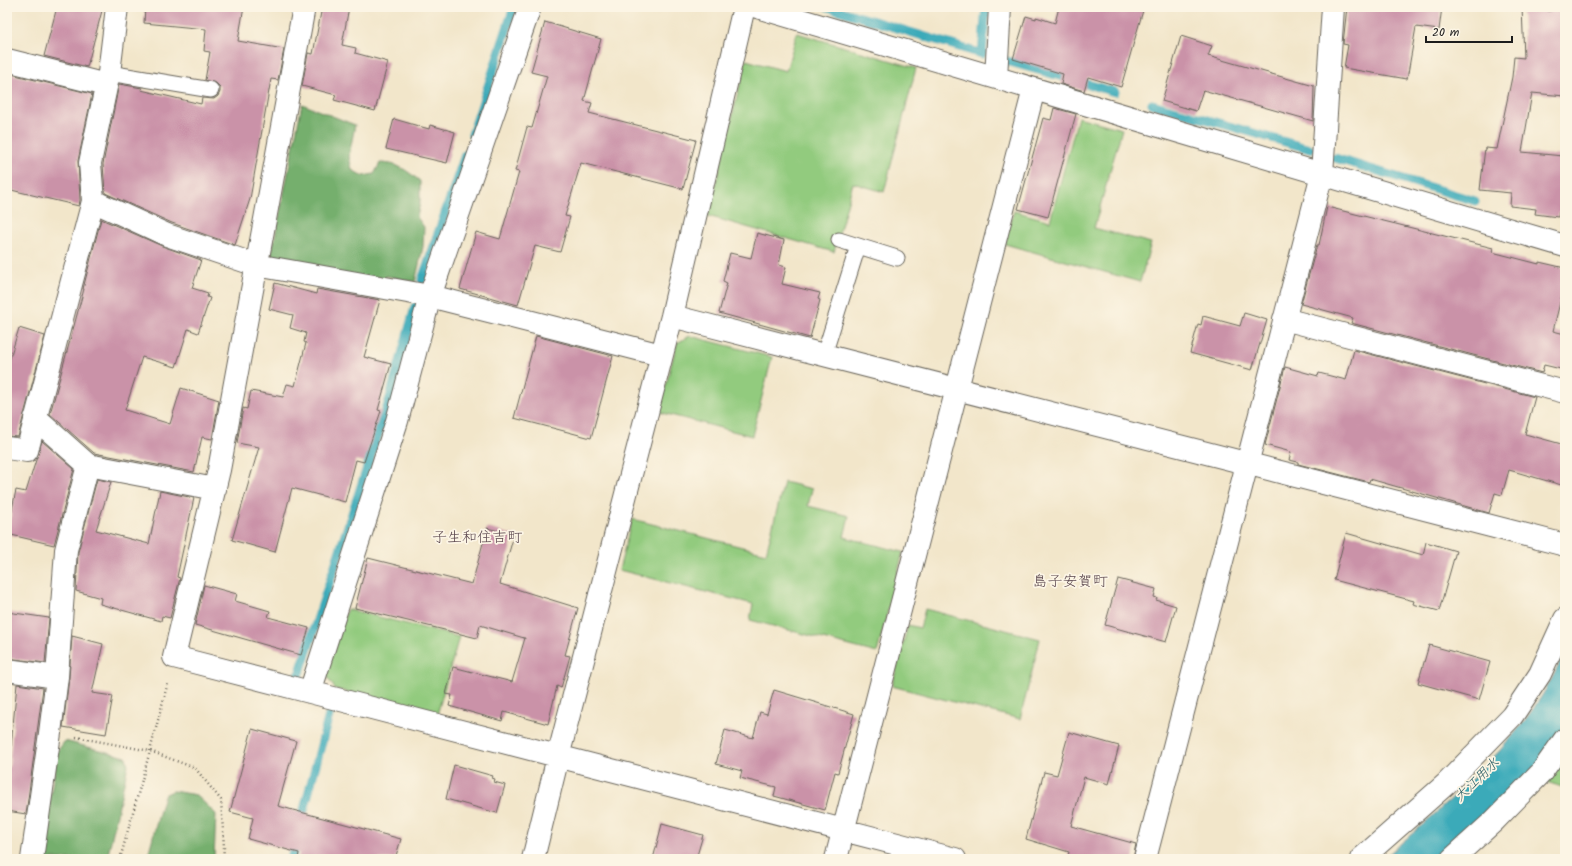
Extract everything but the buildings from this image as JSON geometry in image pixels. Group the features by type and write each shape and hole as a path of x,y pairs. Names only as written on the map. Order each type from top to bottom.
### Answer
{"street":[{"path":"7,448 27,451 93,201 90,163 108,79 117,7"},
{"path":"304,7 215,489 174,657 955,859"},
{"path":"310,692 397,421 430,296 530,7"},
{"path":"533,859 672,316 744,7"},
{"path":"758,7 1565,246"},
{"path":"996,77 1000,7"},
{"path":"1145,859 1322,174 1333,7"},
{"path":"7,60 108,79"},
{"path":"836,859 1034,89"},
{"path":"93,201 168,235 256,265 430,296 661,355"},
{"path":"672,316 1565,545"},
{"path":"1284,319 1565,392"},
{"path":"35,418 88,465 215,489"},
{"path":"32,859 57,677 66,550 88,465"},
{"path":"1361,859 1446,784 1512,716 1540,674 1565,619"},
{"path":"7,670 57,677"},
{"path":"1452,859 1494,821 1541,773 1565,739"}],"lane":[{"path":"108,79 211,90"},
{"path":"839,240 897,258"},
{"path":"824,355 858,246"}],"path":[{"path":"120,859 174,657"},
{"path":"50,733 150,751 195,768 221,800 224,847 223,859"}],"green space":[{"path":"797,33 916,68 884,192 853,183 834,252 708,216 746,60 786,71"},
{"path":"302,104 355,125 349,156 352,170 363,176 374,174 380,163 386,163 402,168 420,181 420,203 417,217 424,227 423,247 415,282 387,276 378,283 270,261"},
{"path":"1078,117 1122,129 1094,228 1151,243 1140,282 1005,244 1014,211 1050,221"},
{"path":"690,336 772,357 752,436 659,412 677,343"},
{"path":"784,482 812,489 808,506 849,516 844,537 903,552 877,653 750,620 753,604 619,570 632,519 766,553"},
{"path":"347,609 459,637 437,715 335,689 326,675"},
{"path":"925,609 1040,639 1020,719 892,686 908,625 920,628"},
{"path":"65,741 126,757 128,765 107,859 40,859 58,750"},
{"path":"1565,752 1565,788 1544,781"},
{"path":"173,791 196,795 216,814 214,859 147,859 164,795"}],"water":[{"name":"大江用水","path":"1565,651 1565,727 1540,761 1494,811 1440,859 1383,859 1461,789 1510,739 1550,682"}],"waterway":[{"path":"472,135 514,7"},
{"path":"828,7 982,54 986,7"},
{"path":"1007,61 1115,92"},
{"path":"1152,104 1310,149"},
{"path":"422,280 465,155"},
{"path":"1335,158 1475,201"},
{"path":"298,678 389,401 415,307"},
{"path":"300,825 329,715"},
{"path":"291,859 296,841"}],"district":[{"name":"子生和住吉町","path":"477,538"},
{"name":"島子安賀町","path":"1070,582"}]}
